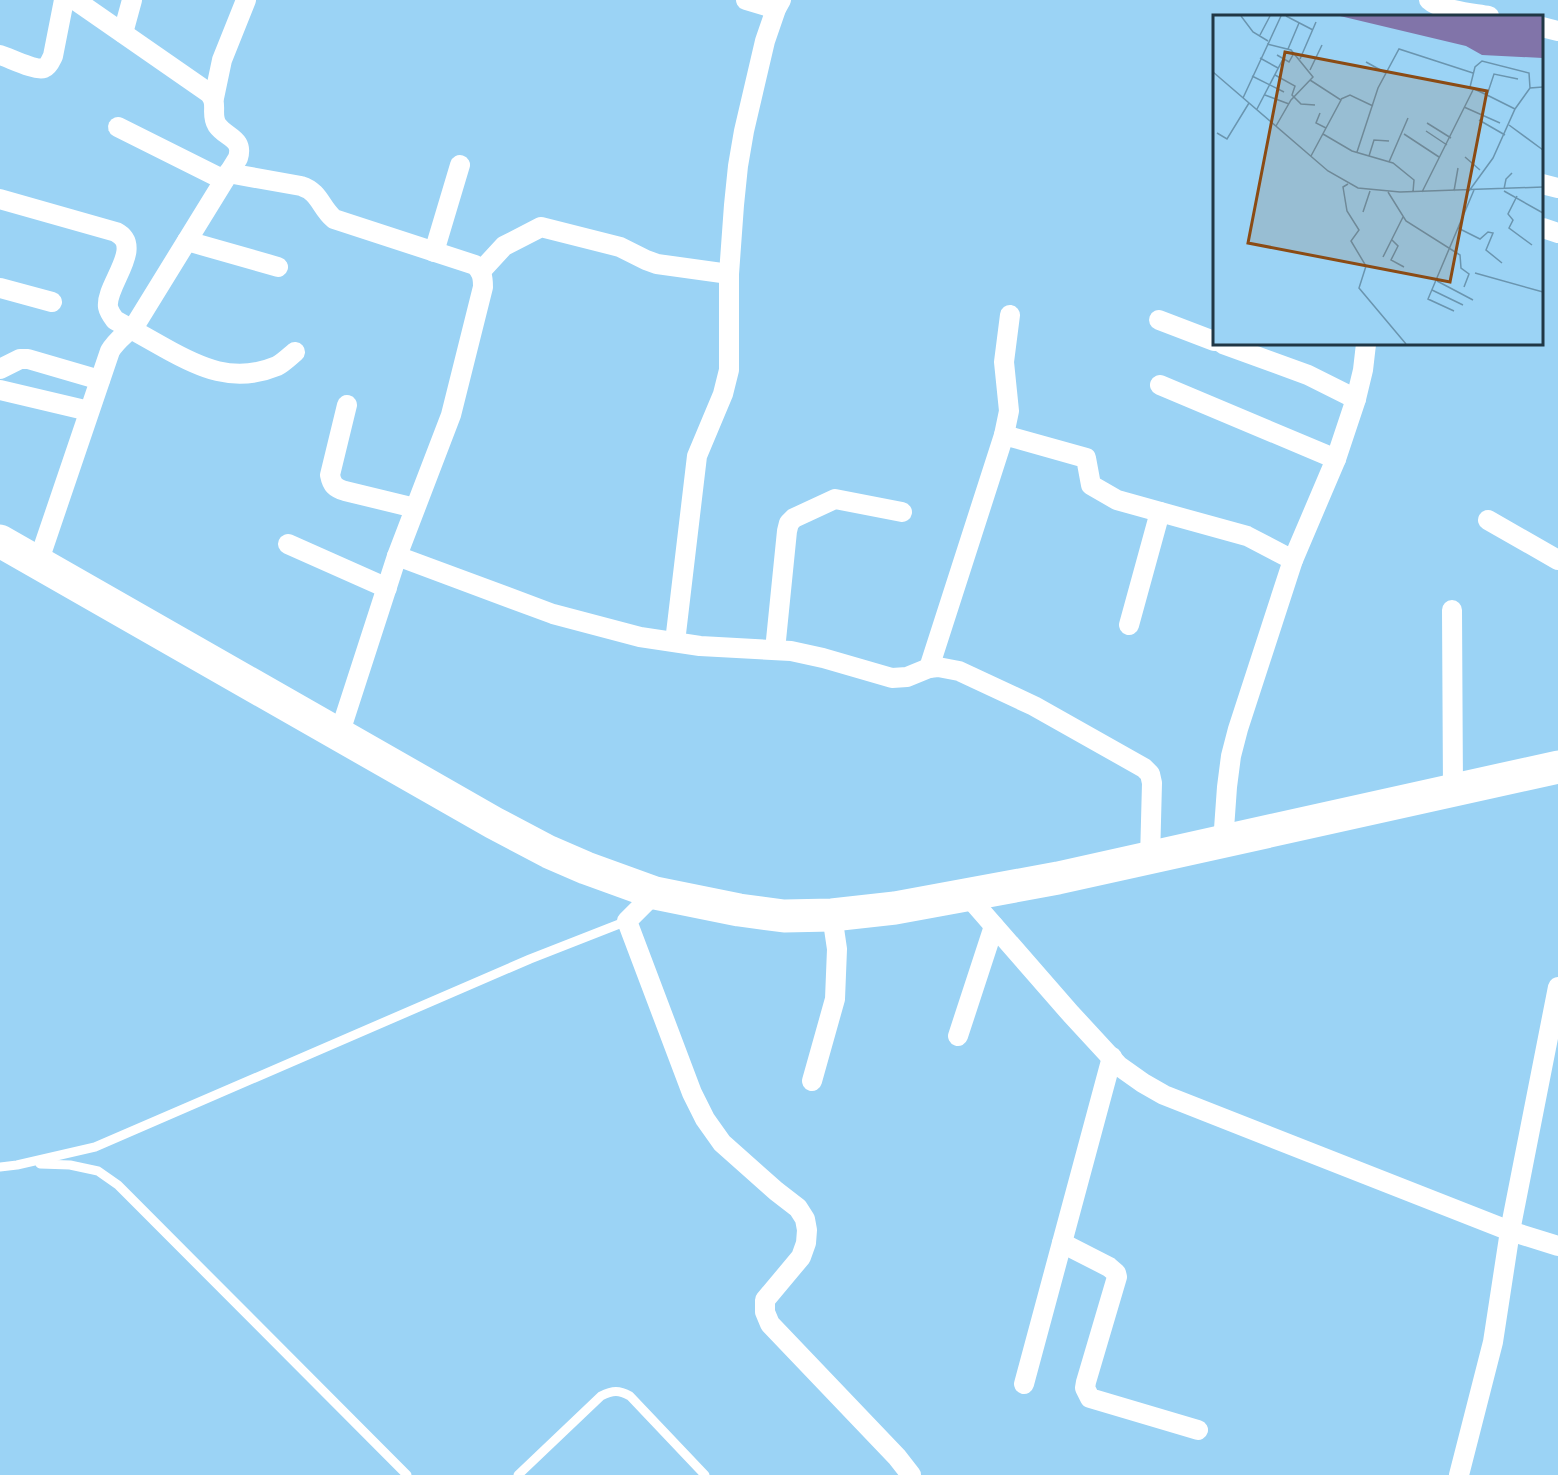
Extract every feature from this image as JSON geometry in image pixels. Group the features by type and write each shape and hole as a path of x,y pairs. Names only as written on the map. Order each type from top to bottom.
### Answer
{"highway":[{"path":"0,541 494,823 549,852 655,893 784,916 832,915 895,908 1058,878 1558,767"}],"street":[{"path":"0,55 35,68 44,68 49,64 53,56 64,0"},
{"path":"75,0 214,98"},
{"path":"123,33 132,0"},
{"path":"38,563 110,351 115,342 131,330 137,322 238,158 239,144 219,128 215,121 214,98 222,60 246,0"},
{"path":"675,642 697,456 723,394 729,370 729,274 738,166 765,41 778,4 746,0"},
{"path":"1429,0 1452,13 1477,15"},
{"path":"1543,27 1558,31"},
{"path":"118,127 226,177 310,189 334,219 475,265 481,271 483,287 451,415 397,555 339,735"},
{"path":"434,252 460,165"},
{"path":"1543,184 1558,188"},
{"path":"0,199 122,235 127,251 109,297 108,306 115,320 189,362 225,373 244,374 279,365 295,352"},
{"path":"481,271 504,246 541,227 620,247 657,264 729,274"},
{"path":"187,242 278,267"},
{"path":"0,288 52,302"},
{"path":"929,668 1004,435 1009,411 1004,362 1010,315"},
{"path":"1159,320 1213,339"},
{"path":"1226,345 1308,375 1356,399"},
{"path":"1223,843 1231,756 1238,729 1293,561 1336,459 1356,399 1364,370 1366,345"},
{"path":"0,369 20,359 28,359 100,380"},
{"path":"1160,385 1336,459"},
{"path":"0,390 89,411"},
{"path":"347,405 330,475 332,483 336,488 345,491 415,508"},
{"path":"1004,435 1086,458 1091,485 1117,500 1234,531 1293,561"},
{"path":"776,650 789,523 794,518 835,500 902,512"},
{"path":"1129,625 1160,512"},
{"path":"1488,520 1558,560"},
{"path":"288,544 387,588"},
{"path":"397,555 553,614 640,637 700,646 791,651 892,678 907,677 929,668 947,667 959,670 1023,700 1144,768 1150,774 1152,783 1150,859"},
{"path":"1452,610 1453,791"},
{"path":"655,893 627,921 692,1093 705,1119 722,1143 767,1184 798,1208 805,1219 806,1243 801,1257 765,1300 765,1312 770,1324 897,1457 910,1475"},
{"path":"967,895 1119,1066 1143,1083 1164,1095 1510,1231 1558,1246"},
{"path":"812,1080 835,999 837,949 832,915"},
{"path":"958,1036 994,926"},
{"path":"1460,1475 1493,1342 1510,1231 1551,1063 1558,987"},
{"path":"1024,1384 1112,1057"},
{"path":"1062,1243 1109,1267 1117,1277 1086,1382 1087,1394 1090,1398 1198,1430"}],"lane":[{"path":"17,1165 94,1148 530,959 627,921"},
{"path":"0,1167 70,1165 98,1171 118,1185 407,1475"},
{"path":"518,1475 601,1396 610,1391 620,1391 630,1396 705,1475"}]}
